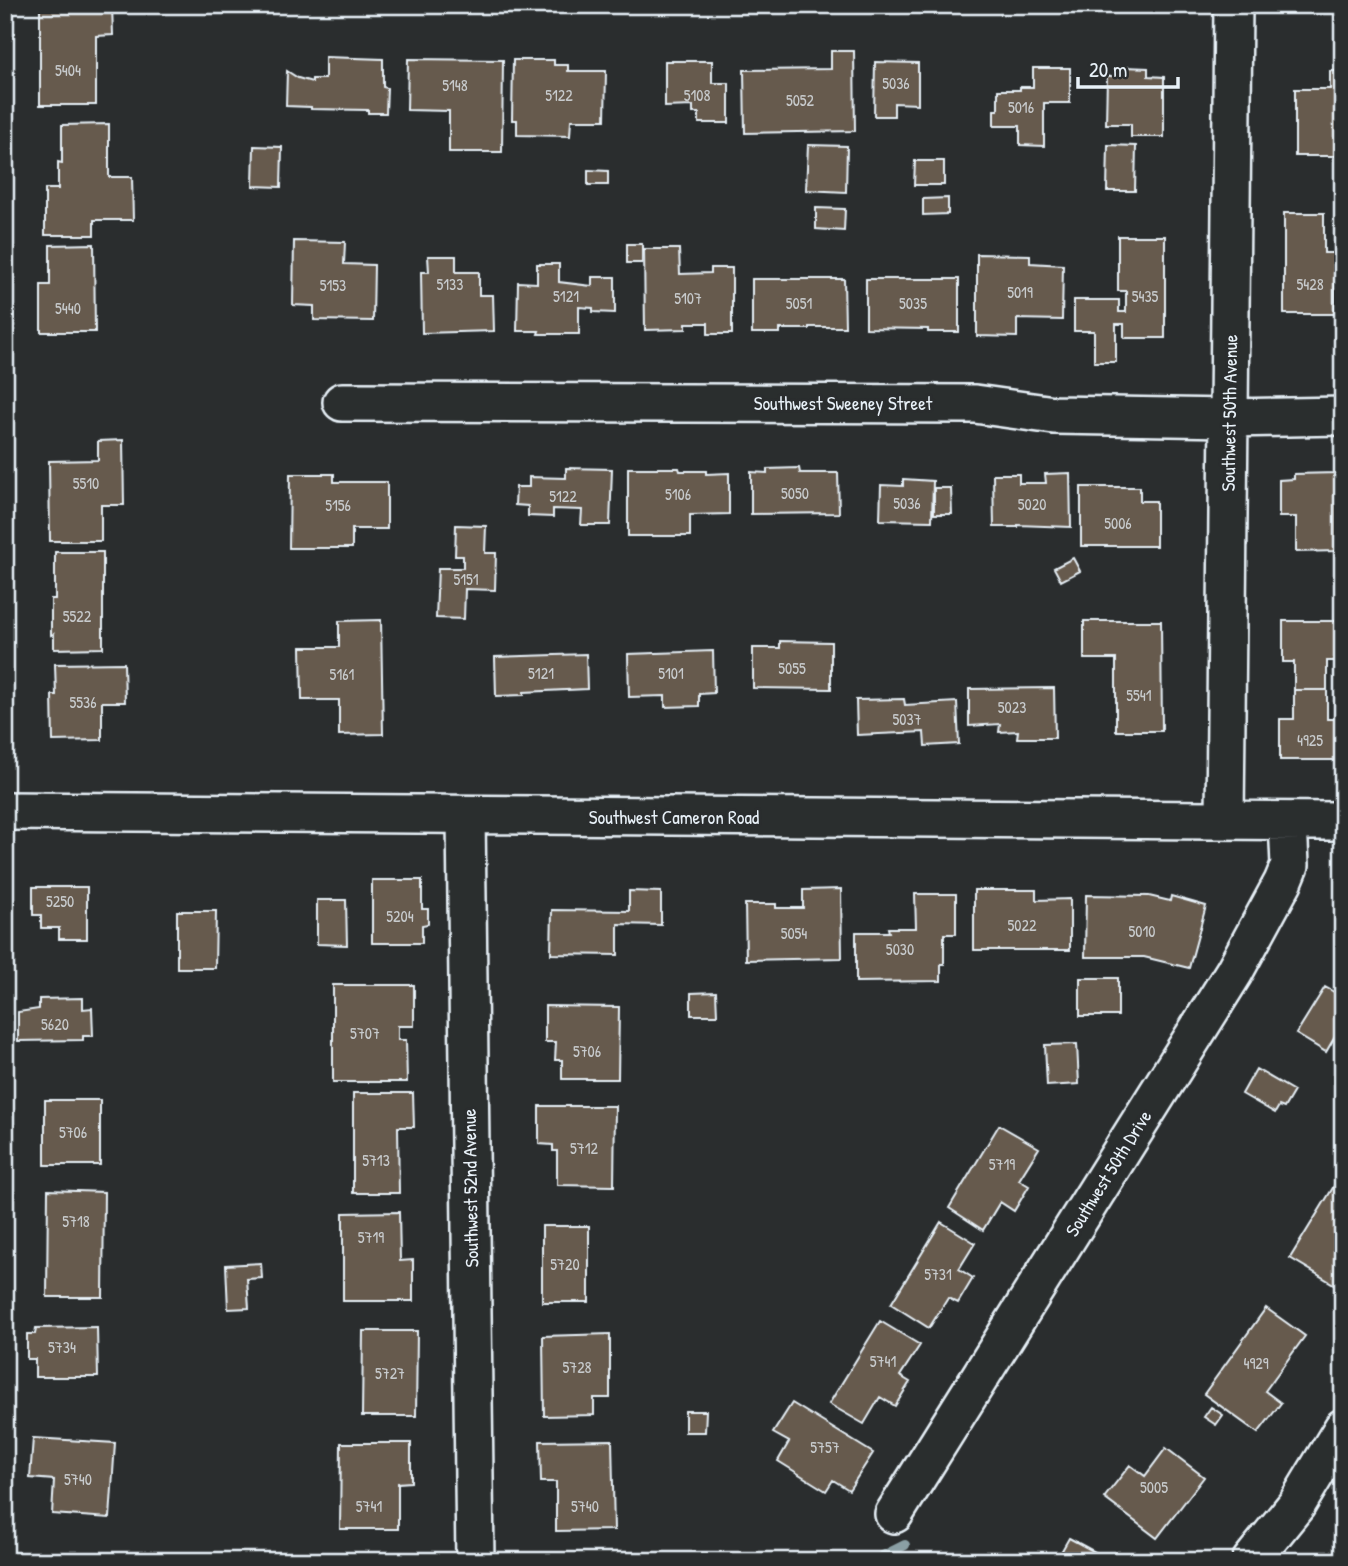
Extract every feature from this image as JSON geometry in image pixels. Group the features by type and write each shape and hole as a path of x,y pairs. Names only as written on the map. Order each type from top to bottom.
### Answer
{"street":[{"name":"Southwest 50th Avenue","path":"1225,820 1233,5"},
{"name":"Southwest Sweeney Street","path":"342,402 975,404 1054,415 1230,418 1343,416"},
{"name":"Southwest Cameron Road","path":"5,811 1343,821"},
{"name":"Southwest 52nd Avenue","path":"466,816 474,1561"},
{"name":"Southwest 50th Drive","path":"894,1514 1234,972 1290,865 1288,821"},
{"path":"1251,1561 1297,1504 1343,1428"}],"building":[{"path":"40,5 112,5 113,35 96,36 96,105 40,105"},
{"path":"831,51 854,51 855,131 745,133 744,70 831,69"},
{"path":"325,57 383,59 383,87 387,88 386,113 286,106 287,71 312,82 312,79 325,79"},
{"path":"408,59 503,60 502,152 449,152 449,111 407,110"},
{"path":"513,60 554,60 554,65 568,65 568,71 606,71 605,120 571,120 570,136 517,135 517,120 512,120"},
{"path":"665,61 712,61 712,83 729,83 729,123 699,123 699,113 693,113 693,106 665,107"},
{"path":"875,62 918,63 918,104 894,103 894,116 874,116"},
{"path":"1125,67 1148,68 1148,76 1164,77 1164,137 1131,137 1131,124 1106,124 1107,76 1125,76"},
{"path":"1033,68 1070,68 1070,103 1044,103 1044,146 1020,145 1020,126 994,126 994,110 998,110 998,90 1033,87"},
{"path":"1330,71 1343,71 1343,156 1295,156 1295,89 1330,89"},
{"path":"109,124 109,177 132,177 133,220 94,220 94,235 45,235 45,189 58,189 58,162 62,163 62,125"},
{"path":"808,145 847,146 846,192 806,190"},
{"path":"1108,145 1136,146 1135,191 1107,191"},
{"path":"254,146 282,147 281,187 253,186"},
{"path":"915,161 944,161 944,185 914,185"},
{"path":"588,170 608,171 608,185 588,185"},
{"path":"948,198 948,214 923,215 923,199"},
{"path":"816,208 845,209 844,231 816,229"},
{"path":"1284,213 1324,213 1324,253 1335,253 1335,314 1284,314"},
{"path":"1118,236 1165,236 1165,338 1124,338 1124,324 1116,324 1116,362 1094,362 1094,331 1074,331 1074,300 1119,300 1119,312 1126,312 1126,291 1118,291"},
{"path":"294,241 345,242 344,264 374,265 373,321 314,320 314,306 293,305"},
{"path":"94,244 95,332 41,332 41,285 50,285 50,245"},
{"path":"627,244 642,244 642,263 627,263"},
{"path":"644,249 679,249 680,274 711,273 711,268 732,268 732,334 708,334 708,323 686,323 686,329 645,330"},
{"path":"977,254 1030,255 1030,263 1063,265 1062,320 1017,319 1017,337 977,336"},
{"path":"428,256 456,256 456,272 479,272 479,295 493,295 494,331 422,333 421,272 429,272"},
{"path":"537,264 559,264 559,282 592,286 592,277 615,277 615,313 593,312 593,308 579,307 579,334 517,331 518,282 537,283"},
{"path":"752,279 844,279 845,327 809,327 780,329 780,333 752,333"},
{"path":"866,279 959,279 959,332 866,328"},
{"path":"123,440 124,505 101,505 101,541 50,541 49,461 98,460 98,441"},
{"path":"566,468 612,469 610,525 581,525 582,510 553,509 553,517 528,516 528,506 515,505 516,487 529,487 529,477 566,478"},
{"path":"628,468 679,468 680,471 706,471 706,474 729,473 729,514 690,515 690,536 628,536"},
{"path":"799,468 800,473 838,473 839,513 751,514 751,472 767,473 767,469"},
{"path":"1337,468 1343,468 1343,504 1337,504 1337,551 1296,552 1296,517 1279,517 1279,480 1294,479 1294,474 1337,473"},
{"path":"1070,473 1071,527 994,527 993,474 1019,474 1019,483 1046,483 1045,474"},
{"path":"290,474 334,474 334,482 387,482 387,529 352,529 352,548 289,548"},
{"path":"903,479 933,481 932,521 880,520 881,485 903,486"},
{"path":"1081,487 1140,487 1140,501 1156,501 1156,546 1081,546"},
{"path":"934,488 951,488 952,514 934,514"},
{"path":"456,525 486,526 485,553 496,553 495,590 465,589 464,619 436,618 438,568 463,568 463,556 455,556"},
{"path":"55,552 103,552 103,648 54,649 54,634 51,635 51,599 55,599"},
{"path":"1073,558 1080,571 1061,581 1054,568"},
{"path":"381,620 383,734 339,735 339,700 302,700 301,647 339,647 339,621"},
{"path":"1084,621 1161,621 1162,731 1116,731 1116,659 1084,659"},
{"path":"1283,621 1343,621 1343,661 1327,661 1327,690 1294,690 1294,662 1283,662"},
{"path":"780,641 831,642 831,689 753,688 753,648 780,648"},
{"path":"713,651 714,693 699,694 699,706 665,707 665,696 629,697 628,654"},
{"path":"586,654 587,689 496,696 495,657"},
{"path":"124,663 125,702 102,702 102,740 53,741 52,695 56,695 55,664"},
{"path":"1054,688 1055,738 1017,738 1018,731 999,732 1000,724 969,726 969,689"},
{"path":"1294,690 1327,690 1327,719 1341,719 1341,760 1280,760 1280,719 1294,719"},
{"path":"904,699 905,705 957,702 959,744 925,746 924,732 857,735 856,700"},
{"path":"372,880 422,880 422,909 428,909 428,924 422,925 422,943 372,943"},
{"path":"33,887 87,887 87,939 59,939 59,928 41,928 41,915 33,915"},
{"path":"841,889 842,958 746,960 745,904 776,904 776,908 803,908 803,890"},
{"path":"974,890 1036,890 1036,900 1070,899 1070,950 974,950"},
{"path":"629,891 661,892 661,925 618,924 618,955 551,954 552,910 629,911"},
{"path":"915,894 956,894 956,934 944,934 941,981 856,982 856,932 889,932 888,928 916,928"},
{"path":"1086,895 1149,896 1170,901 1171,896 1206,906 1189,968 1144,957 1085,957"},
{"path":"317,900 346,900 347,945 317,944"},
{"path":"177,911 216,911 215,968 177,968"},
{"path":"1080,978 1118,978 1118,1016 1080,1016"},
{"path":"333,985 414,985 414,1026 398,1026 398,1040 406,1040 407,1082 333,1082"},
{"path":"1325,987 1343,997 1343,1023 1326,1052 1296,1034"},
{"path":"716,992 717,1015 691,1015 691,993"},
{"path":"83,998 83,1009 92,1008 93,1036 83,1036 83,1040 18,1041 18,1012 39,1009 39,999"},
{"path":"545,1006 619,1007 618,1079 562,1079 562,1060 555,1060 556,1042 545,1042"},
{"path":"1077,1044 1079,1084 1047,1086 1045,1045"},
{"path":"1256,1069 1294,1091 1284,1108 1279,1106 1275,1113 1242,1094"},
{"path":"353,1093 413,1093 414,1127 398,1127 399,1193 353,1193"},
{"path":"45,1100 100,1100 100,1165 45,1165"},
{"path":"539,1106 615,1106 614,1186 557,1185 557,1151 553,1151 553,1145 539,1144"},
{"path":"999,1125 1039,1148 1019,1180 1029,1186 1014,1211 1000,1202 983,1230 949,1208"},
{"path":"1343,1173 1342,1289 1290,1258"},
{"path":"48,1190 104,1192 103,1297 47,1297"},
{"path":"399,1212 400,1261 413,1260 413,1301 343,1301 343,1213"},
{"path":"941,1222 975,1243 959,1269 973,1278 958,1303 948,1298 929,1328 891,1304"},
{"path":"542,1226 589,1226 589,1302 542,1302"},
{"path":"261,1263 262,1278 247,1279 249,1308 228,1309 226,1265"},
{"path":"1266,1308 1305,1336 1265,1391 1281,1403 1258,1433 1204,1394"},
{"path":"880,1321 920,1345 900,1376 910,1382 895,1406 880,1397 864,1424 829,1404"},
{"path":"97,1327 98,1377 35,1377 35,1359 27,1359 27,1334 35,1334 36,1328"},
{"path":"363,1331 417,1331 416,1416 362,1416"},
{"path":"610,1334 610,1398 594,1398 594,1415 544,1416 543,1336"},
{"path":"792,1403 873,1453 849,1490 833,1480 826,1491 778,1461 789,1442 773,1433"},
{"path":"1211,1407 1223,1415 1216,1425 1204,1417"},
{"path":"685,1411 706,1411 705,1432 685,1432"},
{"path":"33,1438 115,1443 110,1518 52,1514 54,1480 30,1478"},
{"path":"612,1440 614,1530 556,1531 556,1482 541,1482 540,1441"},
{"path":"341,1443 411,1443 411,1482 398,1483 398,1529 340,1529"},
{"path":"1166,1448 1204,1477 1157,1538 1104,1498 1130,1465 1145,1476"},
{"path":"1069,1538 1110,1560 1056,1561"}],"waterway":[{"path":"873,1561 905,1545"}]}
